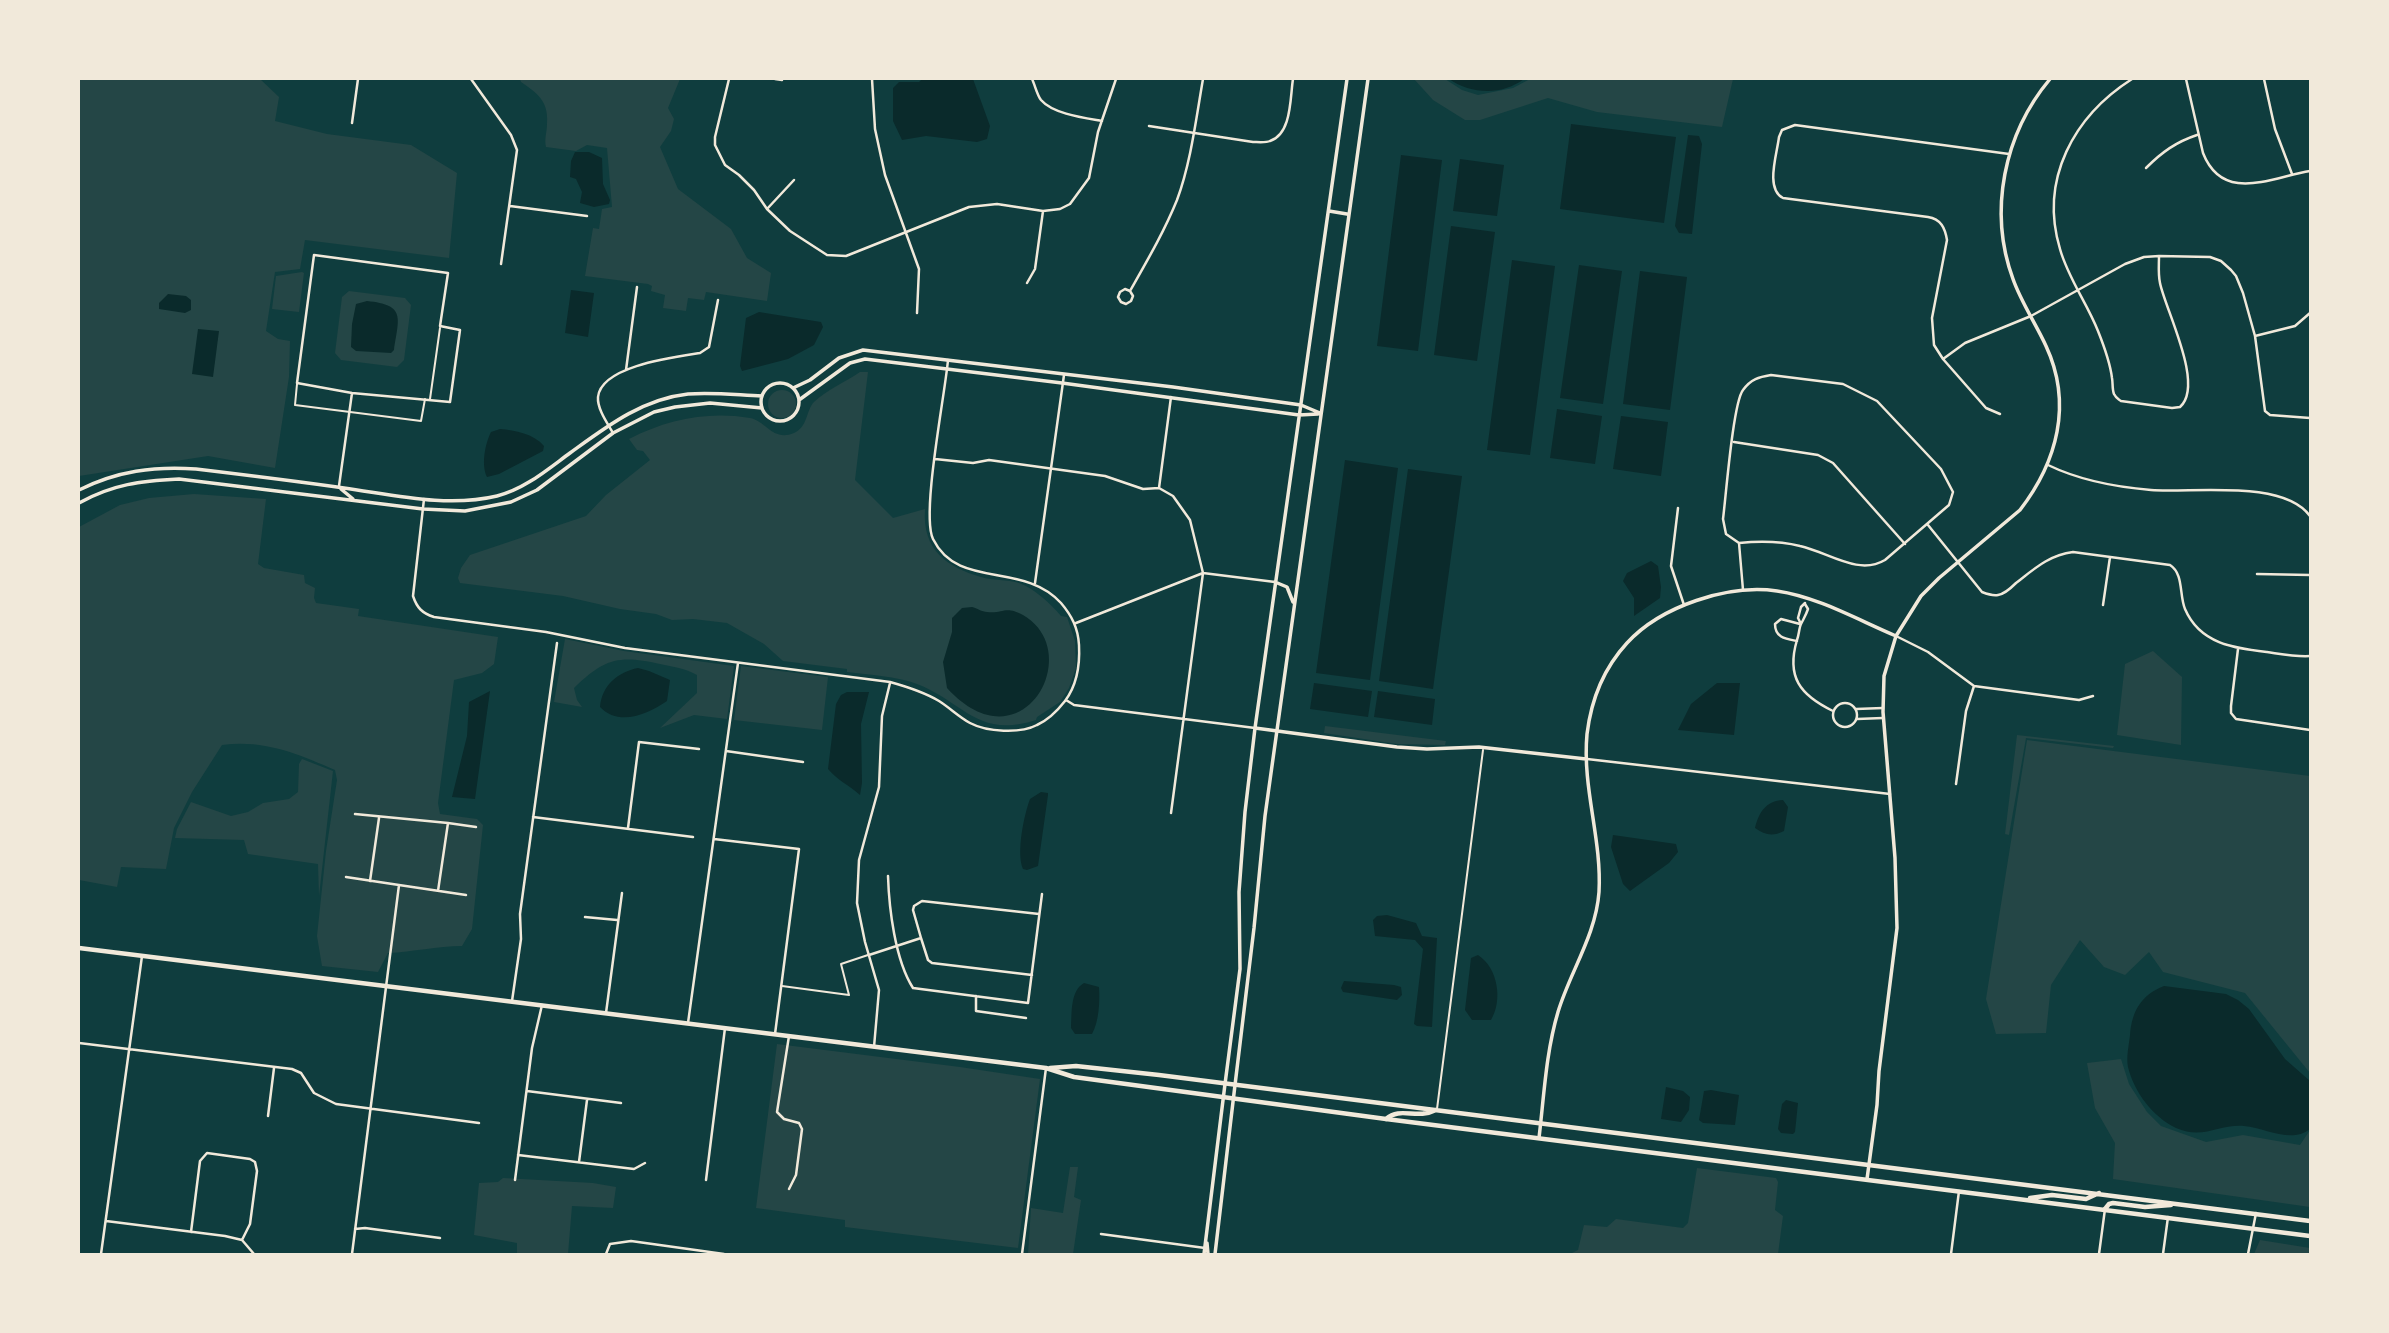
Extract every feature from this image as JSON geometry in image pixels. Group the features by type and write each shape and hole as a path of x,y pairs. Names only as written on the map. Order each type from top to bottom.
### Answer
{"main road":[{"path":"79,948 1046,1068 1076,1066 1541,1122 2310,1221"},
{"path":"1046,1068 1074,1077 1385,1119 2310,1236"},
{"path":"1385,1119 1397,1112 1426,1115 1437,1110"},
{"path":"2023,1199 2052,1195 2090,1198 2099,1193"},
{"path":"2105,1209 2113,1203 2145,1207 2182,1204"}],"street":[{"path":"352,123 358,79"},
{"path":"471,79 515,143 517,150 501,264"},
{"path":"729,79 715,145 726,165 754,190 767,209 790,231 827,255 846,257 969,207 996,204 1043,211 1070,204 1082,189 1093,165 1102,121 1116,79"},
{"path":"775,79 782,80"},
{"path":"872,79 879,152 890,194 919,269 917,313"},
{"path":"1032,79 1040,99 1046,104 1069,115 1102,121"},
{"path":"1130,291 1163,233 1178,197 1194,134 1203,79"},
{"path":"1149,126 1252,142 1270,142 1282,132 1285,125 1293,79"},
{"path":"1206,1254 1240,969 1239,892 1255,728 1347,79"},
{"path":"1214,1254 1254,928 1258,871 1368,79"},
{"path":"1867,1179 1897,928 1895,858 1883,718 1884,676 1896,636 1921,596 2020,510 2040,483 2059,431 2060,399 2057,378 2048,348 2013,281 2003,242 2001,200 2009,153 2027,110 2050,79"},
{"path":"2132,79 2109,93 2089,113 2064,156 2054,205 2059,247 2099,333 2116,398 2172,408 2185,403 2188,394 2185,361 2175,324 2160,286 2159,256"},
{"path":"2186,79 2197,135 2207,163 2226,180 2242,184 2262,184 2310,171"},
{"path":"2264,79 2275,129 2292,174"},
{"path":"2000,414 1986,408 1934,345 1931,330 1947,240 1946,230 1936,218 1778,196 1773,185 1779,136 1782,130 1795,125 2009,153"},
{"path":"2146,168 2165,149 2197,135"},
{"path":"767,209 794,180"},
{"path":"510,206 587,216"},
{"path":"1027,283 1035,269 1043,211"},
{"path":"1329,211 1348,214"},
{"path":"314,255 448,273 440,326 460,330 450,402 352,393 297,383 314,255"},
{"path":"1943,359 1965,343 2031,316 2125,264 2144,257 2210,257 2231,270 2244,293 2255,336 2265,411 2270,415 2310,418"},
{"path":"626,370 637,287"},
{"path":"1125,289 1130,291 1133,296 1131,301 1126,304 1121,302 1118,297 1120,292 1125,289"},
{"path":"613,433 598,403 602,386 610,377 626,370 700,353 709,347 718,300"},
{"path":"2255,336 2295,326 2310,313"},
{"path":"793,388 811,379 839,358 863,350 1173,387 1301,405 1320,413"},
{"path":"799,400 850,363 865,359 1299,415 1320,413"},
{"path":"424,499 413,587 417,607 424,614 461,622 546,632 597,644 890,682 917,690 939,701 971,724 992,730 1036,726 1051,716 1073,688 1080,660 1076,623 1055,596 1035,583 960,567 942,554 933,538 928,513 948,360"},
{"path":"1035,583 1064,375"},
{"path":"1771,375 1843,384 1877,401 1941,469 1950,484 1953,492 1949,505 1927,525 1874,566 1860,567 1832,555 1799,546 1758,541 1739,543 1726,534 1723,519 1742,391 1754,379 1771,375"},
{"path":"778,383 793,388 799,400 798,410 786,421 770,419 762,408 762,396 771,385 778,383"},
{"path":"1158,488 1173,387"},
{"path":"339,487 352,393"},
{"path":"79,490 102,479 162,467 194,468 424,499 472,500 509,492 530,482 609,425 656,401 685,394 762,396"},
{"path":"79,503 105,489 151,480 179,479 423,509 465,510 511,502 537,490 561,475 613,433 654,412 710,402 762,408"},
{"path":"1733,442 1818,455 1833,463 1905,544"},
{"path":"935,459 973,463 989,460 1116,478 1143,489 1158,488 1173,496 1190,520 1203,573 1171,813"},
{"path":"2048,465 2074,478 2135,488 2230,491 2284,497 2295,502 2310,516"},
{"path":"339,487 356,500"},
{"path":"1678,508 1671,566 1684,605"},
{"path":"1927,525 1982,592 1999,595 2039,565 2061,554 2073,552 2170,565 2179,574 2180,594 2186,611 2194,624 2215,642 2238,649 2310,656"},
{"path":"1739,543 1743,590"},
{"path":"2104,605 2110,557"},
{"path":"1076,623 1203,573 1275,582 1287,587 1294,607"},
{"path":"2257,574 2310,575"},
{"path":"1539,1138 1553,1032 1559,1009 1591,930 1599,893 1586,759 1592,705 1610,666 1628,642 1657,620 1684,605 1710,596 1743,590 1775,591 1807,598 1896,636 1928,652 1974,686 2079,700 2093,696"},
{"path":"1801,624 1798,618 1807,598"},
{"path":"1805,604 1808,609 1801,624 1793,664 1801,689 1816,703 1833,711"},
{"path":"1797,641 1779,636 1775,631 1775,624 1781,619 1801,624"},
{"path":"512,1001 533,817 557,643"},
{"path":"2238,649 2231,706 2231,713 2236,719 2310,730"},
{"path":"688,1023 738,663"},
{"path":"874,1047 880,990 858,903 859,860 879,787 882,716 890,682"},
{"path":"1956,784 1966,711 1974,686"},
{"path":"1066,700 1074,705 1407,748 1483,747 1889,794"},
{"path":"1883,708 1856,709 1844,702 1835,706 1833,711 1834,720 1841,727 1850,726 1857,719 1883,718"},
{"path":"1856,709 1857,719"},
{"path":"628,828 639,742 699,750"},
{"path":"726,751 803,762"},
{"path":"355,814 476,827"},
{"path":"370,881 379,817"},
{"path":"533,817 693,837"},
{"path":"439,891 448,824"},
{"path":"714,839 799,849 775,1034"},
{"path":"888,876 889,908 897,945 913,988 1028,1003 1042,894"},
{"path":"346,877 466,895"},
{"path":"352,1254 399,885"},
{"path":"606,1013 622,893"},
{"path":"1032,975 932,963 928,960 920,938 913,910 914,906 922,901 1039,914"},
{"path":"586,917 618,920"},
{"path":"869,954 920,938"},
{"path":"101,1254 142,956"},
{"path":"976,996 976,1011 1026,1018"},
{"path":"515,1180 532,1048 542,1005"},
{"path":"706,1180 725,1028"},
{"path":"789,1036 777,1112 784,1119 799,1123 802,1129 796,1175 789,1189"},
{"path":"79,1042 292,1069 301,1073 314,1093 326,1101 370,1110 479,1123"},
{"path":"268,1116 274,1066"},
{"path":"1022,1254 1046,1068"},
{"path":"527,1091 621,1103"},
{"path":"579,1162 587,1098"},
{"path":"191,1232 200,1161 203,1156 207,1153 250,1159 255,1162 257,1171 250,1224 242,1240"},
{"path":"518,1155 634,1169 645,1163"},
{"path":"1951,1254 1959,1191"},
{"path":"2099,1254 2105,1209"},
{"path":"2248,1254 2256,1213"},
{"path":"2163,1254 2168,1217"},
{"path":"106,1221 242,1240 254,1254"},
{"path":"355,1229 440,1238"},
{"path":"1101,1234 1205,1248"},
{"path":"606,1254 610,1244 631,1241 724,1254"},
{"path":"1206,1241 1206,1254"}],"lane":[{"path":"430,400 440,326"},
{"path":"297,383 295,405 421,421 425,399"},
{"path":"1437,1110 1483,747"},
{"path":"782,986 849,995 841,964 869,954"}],"shaded area":[{"path":"79,79 260,79 279,97 275,121 327,134 411,145 457,173 449,258 305,240 300,269 275,272 266,331 278,339 290,341 289,377 275,468 208,456 79,476"},
{"path":"520,79 680,79 668,108 674,119 671,131 660,147 678,189 731,229 747,258 771,273 767,301 706,292 704,300 688,298 686,311 663,308 665,295 651,291 652,286 648,284 585,276 593,228 599,229 602,209 612,207 607,148 587,145 576,151 546,147 546,109 537,94"},
{"path":"922,79 973,79 990,126 987,139 977,142 926,136 902,140 893,121 893,88 899,82 919,82"},
{"path":"1414,79 1445,79 1462,90 1478,95 1513,88 1530,79 1733,79 1722,127 1597,112 1548,98 1480,120 1465,120 1433,100"},
{"path":"1449,79 1524,79 1506,88 1486,91 1467,88"},
{"path":"1571,124 1676,137 1664,223 1560,209"},
{"path":"1688,135 1699,136 1702,144 1692,234 1679,233 1675,226"},
{"path":"575,152 589,152 602,158 603,184 610,200 609,204 594,207 580,203 582,192 576,179 570,177 571,161"},
{"path":"1401,155 1442,160 1418,351 1377,346"},
{"path":"1460,159 1504,165 1497,216 1453,211"},
{"path":"1451,226 1495,232 1477,361 1434,355"},
{"path":"1512,260 1555,266 1530,455 1487,450"},
{"path":"1579,265 1622,271 1603,404 1560,398"},
{"path":"1640,271 1687,277 1670,410 1623,404"},
{"path":"302,272 299,312 272,309 276,276"},
{"path":"571,290 594,293 588,337 565,333"},
{"path":"349,291 405,298 411,305 404,360 397,367 341,360 335,353 342,297"},
{"path":"168,294 186,296 191,300 191,310 185,313 159,309 159,303"},
{"path":"367,301 388,306 397,315 396,339 391,353 356,351 351,347 356,304"},
{"path":"759,312 821,322 823,327 814,345 788,359 742,371 740,366 746,318"},
{"path":"198,329 219,331 213,377 192,374"},
{"path":"860,372 868,372 855,480 893,518 925,509 925,523 932,546 939,555 957,568 981,577 1025,586 1042,597 1061,616 1067,617 1075,641 1076,668 1069,688 1060,702 1036,720 1016,725 985,722 933,691 909,681 847,672 847,669 783,661 764,644 727,623 693,619 672,620 656,614 563,596 460,583 458,578 461,568 470,555 586,516 606,495 650,460 643,451 637,450 629,439 658,426 704,416 750,418 775,433 794,433 802,427 814,402"},
{"path":"782,390 792,394 796,404 792,414 782,418 772,414 768,404 772,394"},
{"path":"1557,409 1602,416 1595,464 1550,458"},
{"path":"1621,416 1668,422 1661,476 1613,469"},
{"path":"500,429 530,436 544,446 543,451 499,474 487,477 484,454 487,442 491,432"},
{"path":"1345,460 1398,468 1370,680 1316,673"},
{"path":"1408,469 1462,476 1433,689 1379,681"},
{"path":"194,494 266,499 258,564 264,568 304,575 305,583 315,588 316,603 359,609 358,616 498,637 494,664 482,673 454,680 438,803 440,814 477,819 483,825 472,929 462,946 388,953 378,972 322,966 317,936 337,780 335,770 294,753 266,746 222,745 192,792 174,828 166,869 121,867 117,887 79,880 79,527 120,505 149,498"},
{"path":"1651,561 1658,566 1660,598 1634,616 1634,598 1623,581 1627,573"},
{"path":"972,607 985,612 1017,612 1041,632 1049,654 1047,676 1037,696 1021,711 1000,716 974,710 947,688 943,662 952,632 952,618 962,608"},
{"path":"565,639 624,651 734,666 727,719 694,715 660,728 697,693 697,675 646,661 613,661 595,670 574,688 582,707 554,702"},
{"path":"2153,651 2182,677 2181,745 2117,735 2125,664"},
{"path":"741,666 828,677 822,730 734,720"},
{"path":"638,668 670,680 667,701 642,714 625,717 608,713 600,707 604,692 612,681"},
{"path":"1314,683 1372,691 1368,717 1310,709"},
{"path":"1717,683 1740,683 1734,735 1678,730 1691,704"},
{"path":"490,691 475,799 452,797 467,736 469,702"},
{"path":"1378,691 1435,699 1432,725 1374,717"},
{"path":"847,692 869,692 861,724 860,795 828,769 836,704 841,695"},
{"path":"1325,726 1446,741 1445,745 1397,744 1324,733"},
{"path":"2017,735 2114,746 2026,738 2009,835 2005,834"},
{"path":"2027,740 2310,776 2310,1073 2245,993 2163,972 2149,952 2125,975 2104,967 2080,940 2051,985 2046,1033 1996,1034 1986,999"},
{"path":"302,759 333,771 319,896 318,864 248,854 244,840 175,838 191,802 231,816 248,812 263,803 289,799 298,792 299,764"},
{"path":"1041,792 1048,795 1038,866 1027,870 1023,869 1020,854 1023,824 1030,799"},
{"path":"1783,800 1788,807 1784,831 1769,834 1755,828 1764,808"},
{"path":"1613,835 1676,844 1678,852 1669,863 1630,891 1623,884 1611,847"},
{"path":"1387,915 1416,923 1422,936 1437,938 1432,1027 1414,1024 1423,949 1415,940 1375,936 1373,920 1377,916"},
{"path":"1478,955 1490,968 1496,985 1497,1003 1491,1020 1472,1020 1465,1010 1471,958"},
{"path":"1344,981 1394,985 1401,987 1402,995 1397,1000 1343,992 1341,988"},
{"path":"1084,983 1099,987 1098,1018 1092,1034 1075,1034 1071,1028 1073,1003 1076,991"},
{"path":"2164,986 2226,994 2249,1009 2285,1059 2310,1081 2310,1129 2295,1135 2244,1126 2194,1132 2176,1128 2152,1110 2131,1076 2127,1063 2128,1051 2131,1026 2139,1005 2149,994"},
{"path":"777,1044 1040,1079 1018,1248 845,1227 845,1220 756,1208"},
{"path":"2121,1059 2129,1084 2147,1112 2161,1126 2206,1142 2243,1135 2300,1145 2310,1130 2310,1207 2113,1179 2115,1143 2095,1108 2087,1063"},
{"path":"1666,1087 1683,1091 1690,1097 1689,1110 1681,1122 1661,1119"},
{"path":"1704,1091 1739,1095 1735,1125 1703,1123 1699,1120"},
{"path":"1786,1100 1798,1103 1793,1134 1781,1133 1778,1129 1782,1104"},
{"path":"1070,1167 1078,1167 1074,1197 1081,1200 1073,1254 1028,1254 1031,1208 1063,1213"},
{"path":"1697,1168 1776,1178 1778,1182 1775,1210 1783,1216 1778,1254 1570,1254 1578,1250 1584,1225 1607,1227 1616,1219 1683,1228 1688,1223"},
{"path":"503,1178 593,1183 616,1187 613,1208 572,1206 568,1254 517,1254 517,1243 474,1235 479,1183 498,1182"},
{"path":"2260,1240 2310,1248 2310,1254 2254,1254"}]}
